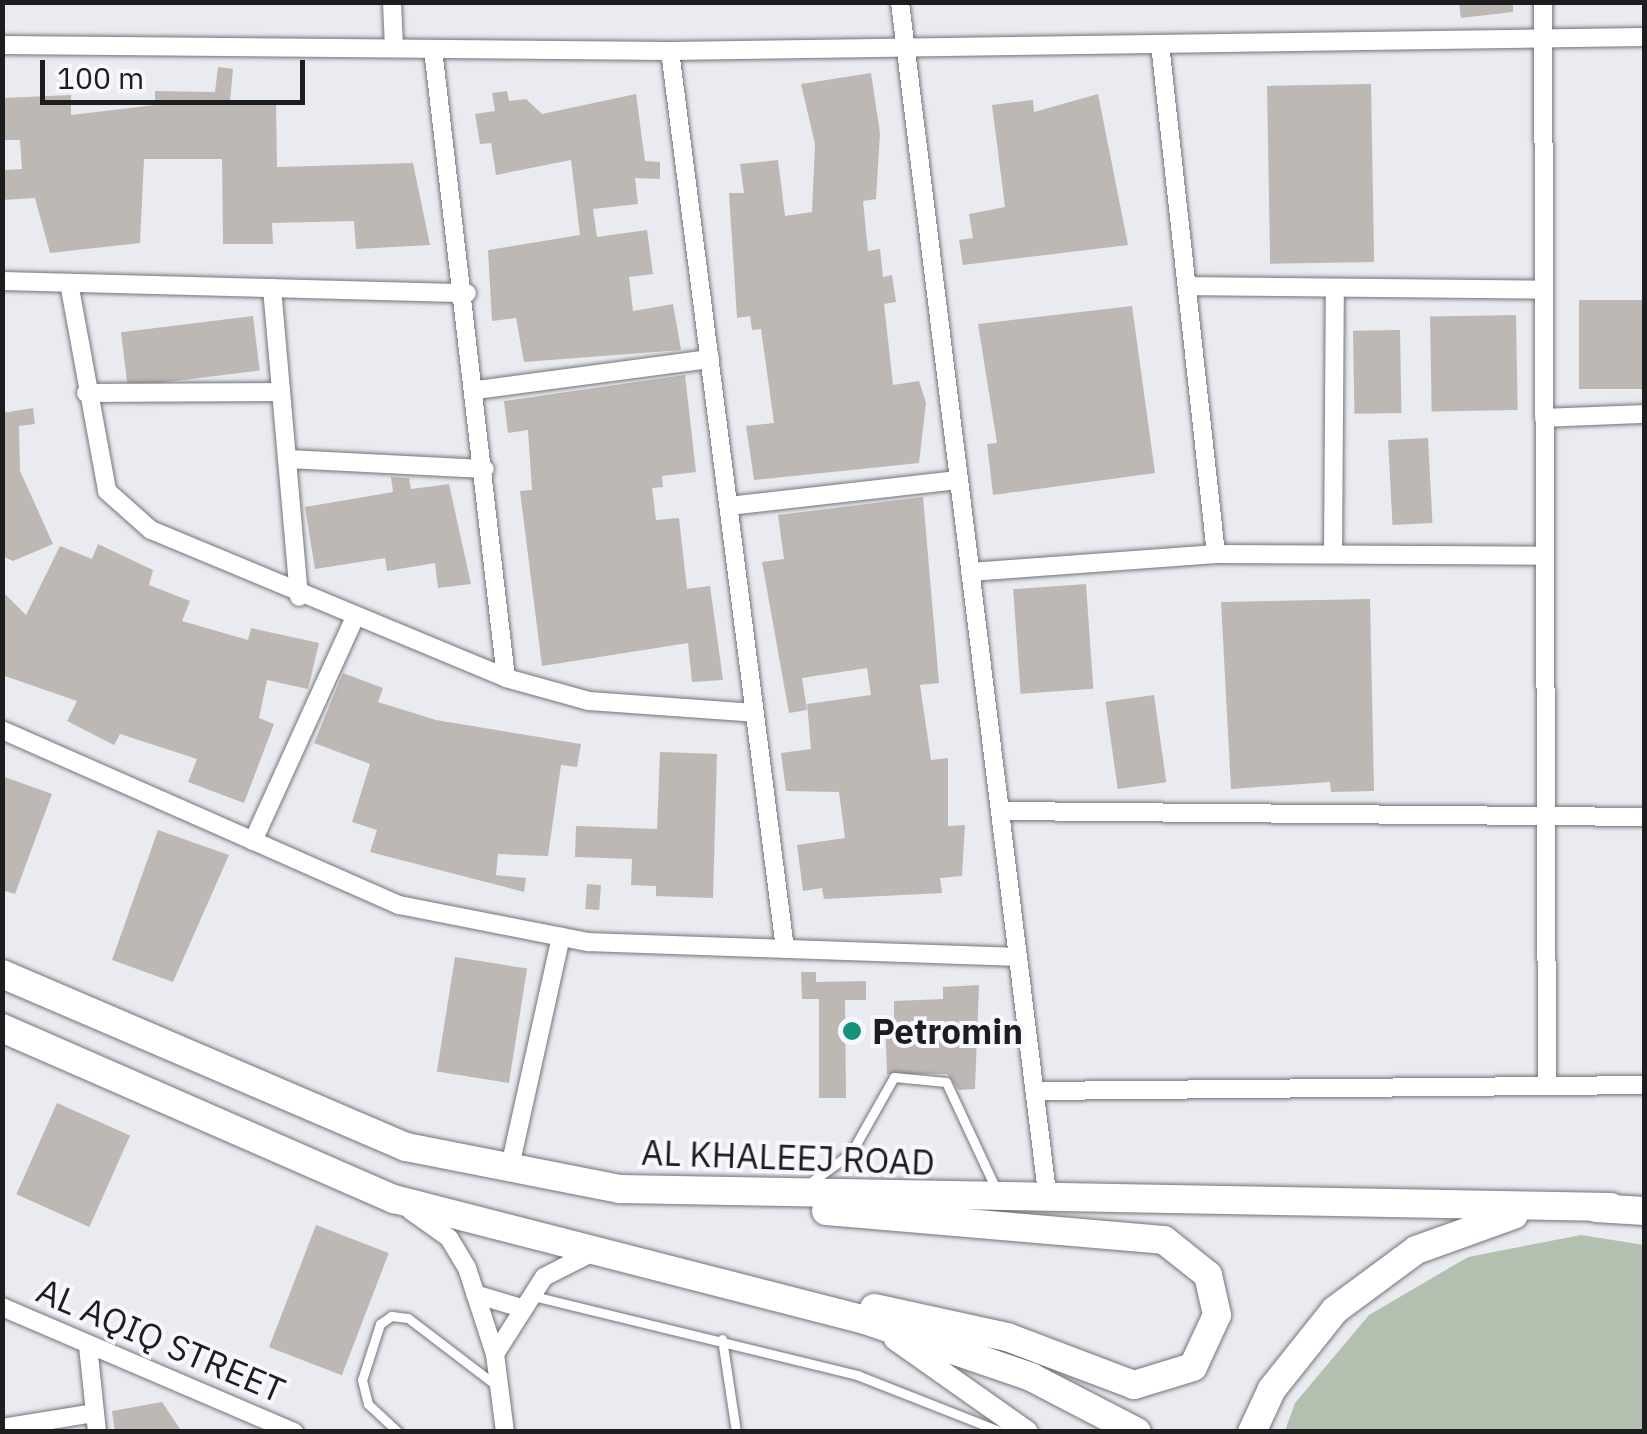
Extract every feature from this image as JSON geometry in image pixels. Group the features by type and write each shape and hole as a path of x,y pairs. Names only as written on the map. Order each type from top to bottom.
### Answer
{"main road":[{"name":"AL KHALEEJ ROAD","path":"2,974 316,1114 509,1171 715,1196 1611,1207"},
{"path":"2,1028 394,1199 862,1319 1030,1378 1137,1432"},
{"path":"715,1196 905,1222 1164,1240 1208,1275 1217,1315 1192,1367 1134,1385 947,1320 729,1285"},
{"path":"1252,1432 1272,1389 1334,1310 1416,1250 1510,1215 1611,1207 1644,1212"}],"street":[{"path":"392,2 394,48"},
{"path":"900,2 1048,1201"},
{"path":"1543,2 1547,1086"},
{"path":"2,45 670,50 1644,37"},
{"path":"1160,44 1216,554"},
{"path":"433,49 467,292 506,678"},
{"path":"670,50 785,948"},
{"path":"2,280 467,292"},
{"path":"70,282 86,394 107,491 151,530 299,597 506,678 588,701 755,714"},
{"path":"1187,286 1544,290"},
{"path":"272,288 299,597"},
{"path":"1334,554 1335,288"},
{"path":"477,390 710,359"},
{"path":"86,394 281,392"},
{"path":"1544,418 1644,414"},
{"path":"287,459 485,468"},
{"path":"729,506 958,480"},
{"path":"970,572 1216,554 1545,556"},
{"path":"253,841 354,619"},
{"path":"2,730 398,905 561,937 1018,957"},
{"path":"1000,812 1644,817"},
{"path":"509,1171 561,937"},
{"path":"1034,1091 1644,1084"},
{"path":"394,1199 458,1248 495,1354 505,1432"},
{"path":"495,1354 527,1302 556,1268 596,1251"},
{"path":"474,1294 527,1302"},
{"name":"AL AQIQ STREET","path":"2,1308 289,1430"},
{"path":"862,1319 972,1386 1027,1432"},
{"path":"2,1428 96,1422 88,1346"}],"lane":[{"path":"789,1196 851,1153 894,1077 936,1079 954,1091 1003,1200"},
{"path":"527,1302 722,1338 857,1375 1002,1432"},
{"path":"398,1432 368,1404 362,1380 380,1324 392,1316 408,1318 500,1388"},
{"path":"722,1338 736,1432"}],"green space":[{"path":"1581,1235 1644,1245 1644,1431 1285,1431 1295,1403 1369,1315 1468,1257"}],"building":[{"path":"1459,2 1513,2 1513,12 1461,18"},
{"path":"218,67 233,69 230,101 276,100 277,167 413,163 430,245 356,249 354,221 272,223 273,244 223,244 222,159 144,159 140,243 50,253 35,198 2,200 2,170 22,169 20,140 2,140 2,98 71,95 71,115 155,105 155,91 215,92"},
{"path":"871,73 880,133 876,199 863,201 868,251 880,249 883,277 892,275 896,302 884,304 893,385 919,381 926,403 919,463 754,480 746,426 774,423 761,329 752,330 750,316 737,318 729,193 744,193 740,164 778,160 785,216 812,212 815,144 801,84"},
{"path":"1371,84 1374,262 1270,264 1267,86"},
{"path":"507,91 509,101 526,99 542,114 636,94 645,161 660,162 660,179 635,178 638,204 593,209 597,237 647,230 653,274 629,277 633,311 673,304 681,350 524,362 516,318 492,321 488,250 580,235 571,160 496,175 491,143 480,144 475,114 495,111 492,93"},
{"path":"1098,94 1128,245 963,265 959,240 973,238 969,214 1005,207 992,105 1033,100 1034,112"},
{"path":"1579,300 1644,300 1644,389 1579,389"},
{"path":"1132,306 1155,473 993,495 987,444 997,443 978,324"},
{"path":"1516,315 1518,410 1432,411 1430,317"},
{"path":"253,316 260,371 128,387 121,332"},
{"path":"1400,330 1401,413 1354,414 1353,331"},
{"path":"685,375 696,472 662,476 663,487 652,488 656,520 679,518 687,589 710,586 723,680 692,682 688,643 542,666 520,491 532,490 528,430 508,433 504,401"},
{"path":"33,408 35,424 19,426 20,471 53,544 13,561 2,556 2,413"},
{"path":"1428,438 1432,523 1393,525 1388,440"},
{"path":"391,477 409,478 411,489 449,484 471,584 438,588 435,563 387,571 385,558 315,569 305,507 393,492"},
{"path":"923,497 939,683 920,685 931,760 948,758 948,826 965,825 962,876 940,878 942,893 824,899 822,888 803,891 797,845 845,838 839,792 786,791 781,753 811,749 807,704 871,695 867,668 802,678 807,710 789,713 762,562 784,559 778,515"},
{"path":"98,544 153,570 149,585 190,601 182,621 248,640 251,628 319,643 308,689 267,680 259,718 274,724 244,803 188,782 197,759 120,734 114,745 67,721 77,701 2,675 2,591 26,615 60,546 92,559"},
{"path":"1086,584 1093,689 1021,694 1013,589"},
{"path":"1370,599 1374,791 1331,792 1330,782 1231,789 1221,602"},
{"path":"343,673 383,688 378,702 436,720 581,744 577,767 561,765 548,856 498,854 496,875 526,878 524,892 370,852 377,830 352,822 370,764 314,743"},
{"path":"1154,695 1166,782 1118,789 1105,702"},
{"path":"660,752 717,754 713,898 656,896 656,886 631,885 632,859 575,857 576,826 657,829"},
{"path":"2,776 52,794 15,894 2,890"},
{"path":"158,830 229,855 173,982 112,960"},
{"path":"587,884 601,885 599,910 585,909"},
{"path":"455,957 527,968 509,1083 437,1072"},
{"path":"801,972 816,972 816,982 866,981 866,1000 845,1000 846,1098 819,1098 819,999 802,999"},
{"path":"979,985 975,1089 959,1090 947,1074 887,1074 885,1020 894,1019 894,1001 943,999 943,987"},
{"path":"57,1103 130,1136 89,1227 16,1194"},
{"path":"316,1225 389,1253 342,1375 269,1347"},
{"path":"162,1402 182,1432 115,1432 112,1411"}],"place":[{"name":"Petromin","path":"852,1031"}]}
